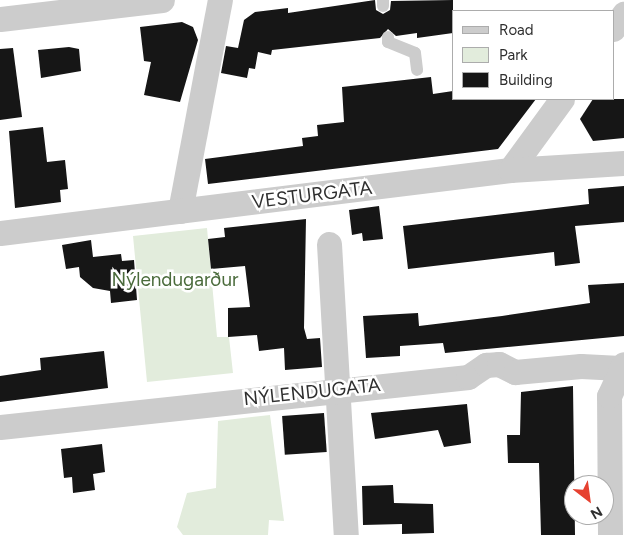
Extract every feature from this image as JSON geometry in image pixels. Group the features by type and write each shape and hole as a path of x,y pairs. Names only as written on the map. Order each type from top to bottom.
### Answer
{"street":[{"path":"0,19 162,0"},
{"path":"180,211 220,0"},
{"path":"614,28 624,14"},
{"path":"510,170 561,100"},
{"name":"VESTURGATA","path":"0,233 510,170 624,163"},
{"path":"329,244 346,535"},
{"name":"NÝLENDUGATA","path":"0,427 338,389 468,377 486,365 499,364 515,372 581,366 622,366"},
{"path":"610,535 609,396 622,366"}],"lane":[{"path":"388,37 388,42 415,53 417,70"}],"green space":[{"name":"Nýlendugarður","path":"207,228 217,337 229,337 233,373 147,382 133,236"},
{"path":"270,415 284,521 269,520 268,535 183,535 177,527 187,493 216,488 218,421"}],"building":[{"path":"375,0 376,10 383,14 390,10 391,1 453,0 452,33 417,38 417,33 396,36 388,29 380,38 272,50 271,55 258,52 255,69 249,68 247,78 221,73 226,46 238,48 244,20 255,12 288,8 288,13"},
{"path":"182,22 193,27 198,40 180,102 144,95 151,62 144,61 140,27"},
{"path":"69,47 79,49 81,71 41,78 38,50"},
{"path":"13,48 22,117 0,120 0,49"},
{"path":"431,77 433,94 452,91 452,100 535,100 498,149 208,184 205,159 303,146 302,138 318,136 317,125 344,122 342,87"},
{"path":"624,99 624,138 593,141 580,119 592,100"},
{"path":"43,127 47,162 65,160 68,189 60,190 61,202 15,208 9,131"},
{"path":"624,186 624,222 575,226 580,263 555,266 554,252 408,269 403,226 589,204 588,189"},
{"path":"379,206 383,239 363,241 362,233 352,235 349,210"},
{"path":"306,219 304,328 307,339 320,338 322,367 285,370 284,348 259,351 257,335 228,337 228,308 250,307 245,266 211,269 208,239 225,237 224,228"},
{"path":"91,240 93,257 121,254 122,261 134,260 137,300 111,303 110,291 93,288 80,277 79,267 66,269 62,245"},
{"path":"624,283 624,336 445,353 443,343 400,346 400,356 366,358 363,316 418,313 419,326 502,316 590,303 588,285"},
{"path":"104,351 108,388 0,402 0,376 41,370 40,358"},
{"path":"573,386 574,475 564,475 564,525 575,525 575,535 541,535 539,463 508,463 507,435 520,435 521,392"},
{"path":"467,404 471,443 444,447 438,430 375,439 371,413"},
{"path":"324,413 327,452 285,455 282,416"},
{"path":"102,444 105,472 93,474 95,490 73,493 72,477 64,478 61,449"},
{"path":"393,485 394,503 433,504 434,533 402,534 402,524 363,525 362,486"}]}
